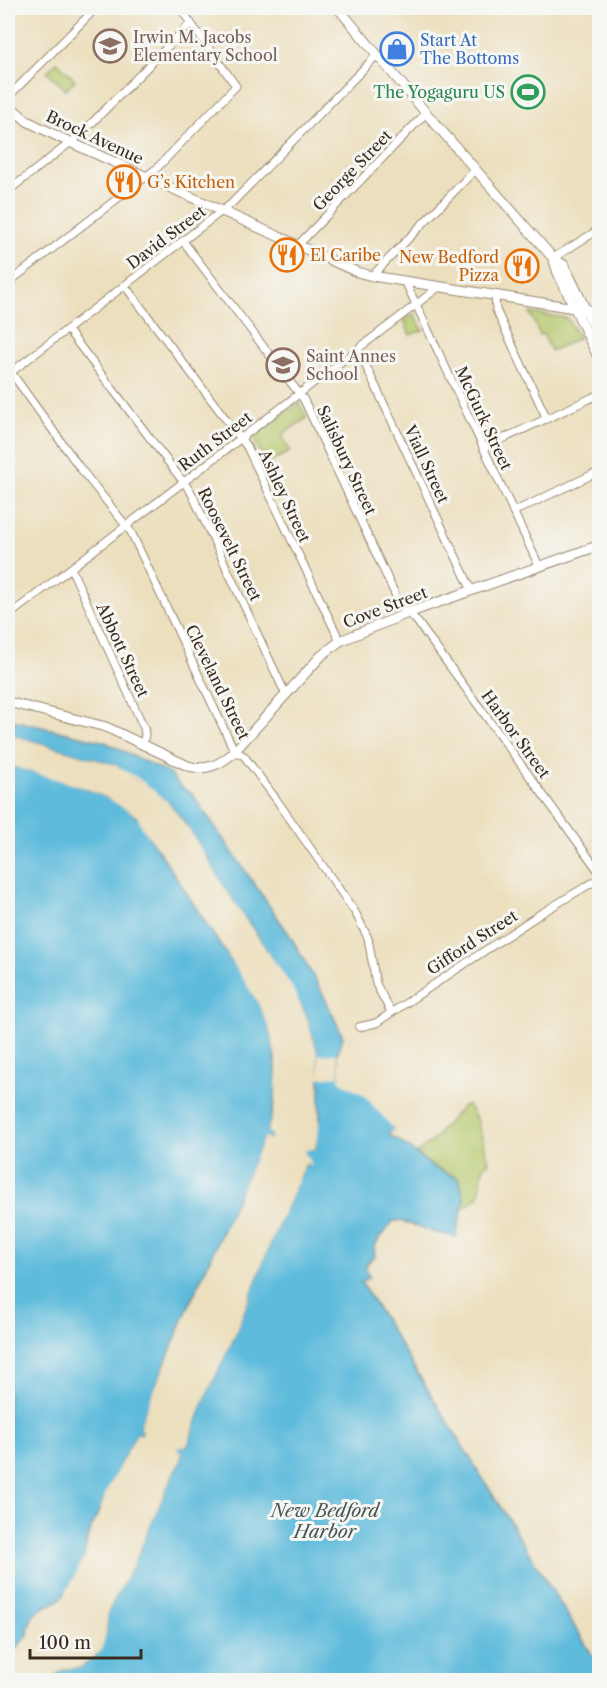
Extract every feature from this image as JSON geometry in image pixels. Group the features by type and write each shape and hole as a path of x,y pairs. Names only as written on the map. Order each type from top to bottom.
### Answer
{"main road":[{"path":"338,8 553,258 566,267 600,339"},
{"name":"Brock Avenue","path":"8,104 27,120 70,142 357,272 600,312"},
{"path":"553,258 556,270 600,362"},
{"name":"Cove Street","path":"143,744 188,766 211,767 235,751 321,656 340,641 408,613 600,545"},
{"path":"8,702 106,728 143,744"}],"street":[{"path":"8,95 96,8"},
{"path":"8,283 157,168 237,87 180,8"},
{"path":"8,190 80,135 191,23"},
{"name":"David Street","path":"9,371 222,212 377,55"},
{"name":"George Street","path":"297,246 426,113"},
{"path":"372,276 476,170"},
{"path":"553,258 600,229"},
{"name":"Salisbury Street","path":"183,241 310,411 401,607 408,613"},
{"name":"McGurk Street","path":"405,281 539,566"},
{"name":"Ashley Street","path":"125,285 249,450 340,641"},
{"name":"Ruth Street","path":"8,616 439,286"},
{"path":"495,296 496,310 547,418"},
{"name":"Roosevelt Street","path":"67,329 193,496 286,695"},
{"name":"Viall Street","path":"358,349 472,591"},
{"name":"Cleveland Street","path":"9,371 80,468 127,525 235,751 244,756 264,782 355,912 368,938 376,984 391,1012"},
{"path":"483,448 600,394"},
{"path":"513,512 600,471"},
{"name":"Abbott Street","path":"70,568 144,728 146,735 143,744"},
{"name":"Harbor Street","path":"408,613 416,620 600,875"},
{"name":"Gifford Street","path":"359,1027 376,1023 600,875"}],"green space":[{"path":"57,62 75,80 66,90 47,72"},
{"path":"530,313 567,318 579,338 551,351 543,334 540,335"},
{"path":"414,314 423,330 410,335 404,320"},
{"path":"299,403 307,418 282,434 290,452 266,464 253,437"},
{"path":"468,1105 477,1120 489,1162 483,1168 479,1196 462,1209 464,1199 459,1179 431,1165 417,1153 437,1137 463,1106"}],"water":[{"name":"New Bedford Harbor","path":"8,719 105,742 170,774 181,787 192,794 291,937 323,994 343,1037 337,1054 339,1076 352,1083 397,1123 389,1135 435,1168 459,1179 464,1199 456,1237 402,1221 393,1221 374,1248 375,1257 366,1266 370,1277 361,1282 599,1666 599,1680 49,1680 63,1669 81,1667 95,1657 106,1634 108,1611 133,1565 173,1473 180,1462 182,1452 177,1451 179,1446 184,1447 188,1444 204,1400 234,1337 271,1241 306,1163 310,1166 305,1154 306,1149 315,1149 320,1116 320,1077 318,1055 303,1009 189,829 168,802 115,765 8,734"},
{"path":"8,765 89,790 120,805 136,816 259,1004 273,1042 276,1081 274,1106 267,1132 272,1135 270,1139 264,1138 184,1317 139,1428 143,1431 141,1435 137,1433 107,1492 90,1532 81,1566 61,1598 33,1616 28,1635 8,1657"}],"pier":[{"path":"8,734 115,765 138,778 168,802 189,829 235,904 292,987 307,1018 318,1055 337,1054 339,1076 352,1080 375,1095 394,1113 399,1122 389,1135 393,1128 364,1095 341,1082 338,1076 319,1078 319,1128 315,1149 306,1150 305,1154 311,1163 310,1166 306,1163 271,1241 234,1337 204,1400 188,1444 184,1447 180,1446 177,1450 182,1452 180,1462 173,1473 133,1565 108,1611 106,1634 101,1651 81,1667 63,1669 49,1680 46,1679 58,1668 79,1665 98,1649 104,1634 105,1609 130,1564 170,1471 177,1461 178,1454 175,1453 179,1443 185,1442 202,1398 231,1336 268,1240 303,1161 306,1160 302,1153 306,1147 312,1147 317,1116 316,1081 319,1073 318,1056 315,1057 304,1019 289,989 233,906 186,830 166,804 136,780 114,768 8,737"},
{"path":"8,762 86,786 108,795 139,814 260,1000 272,1028 280,1062 278,1107 270,1131 274,1134 273,1141 265,1141 142,1427 146,1432 143,1437 138,1437 124,1464 93,1531 87,1559 65,1600 60,1603 84,1558 91,1530 106,1492 137,1433 141,1435 143,1431 139,1428 148,1404 264,1137 270,1139 271,1135 267,1132 275,1107 277,1062 269,1028 257,1001 171,866 143,829 137,816 85,788 8,765"}],"place":[{"name":"Irwin M. Jacobs Elementary School","path":"110,46"},
{"name":"Start At The Bottoms","path":"397,49"},
{"name":"The Yogaguru US","path":"528,92"},
{"name":"G’s Kitchen","path":"124,182"},
{"name":"El Caribe","path":"287,255"},
{"name":"New Bedford Pizza","path":"522,266"},
{"name":"Saint Annes School","path":"283,365"}]}
